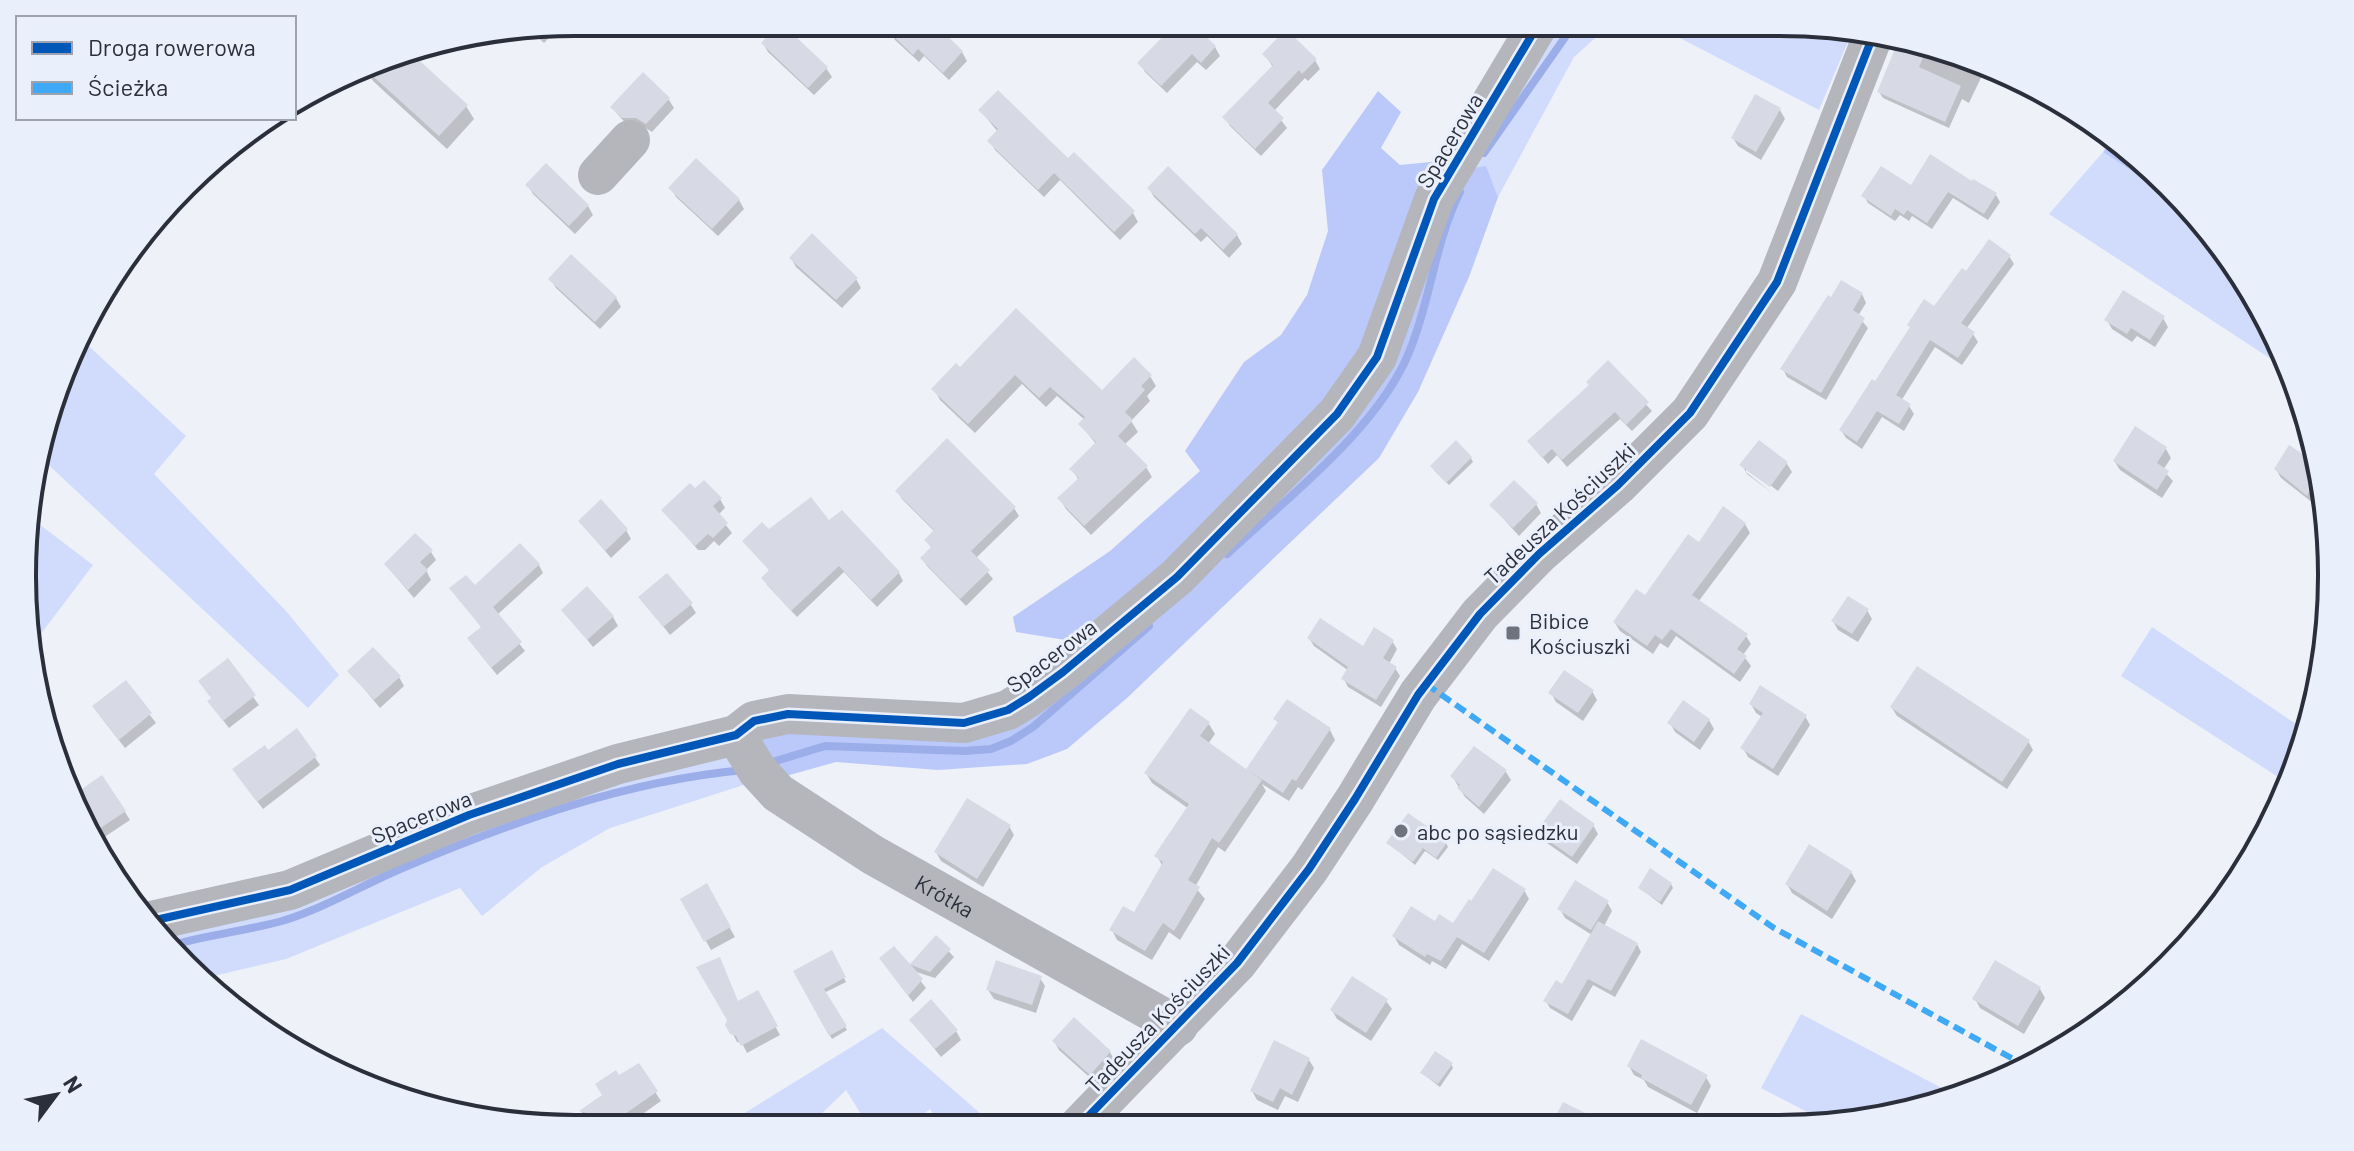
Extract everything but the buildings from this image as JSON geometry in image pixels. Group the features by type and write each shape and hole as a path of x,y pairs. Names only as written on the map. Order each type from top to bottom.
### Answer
{"street":[{"name":"Spacerowa","path":"160,919 290,890 484,810 618,764 748,755 754,721 788,714 964,723 1008,710 1063,672 1177,577 1337,414 1377,357 1434,199 1531,36"},
{"name":"Tadeusza Kościuszki","path":"1090,1115 1237,963 1302,879 1418,695 1480,614 1539,554 1618,485 1690,413 1777,282 1870,44"},
{"path":"598,175 630,140"},
{"name":"Krótka","path":"748,755 778,793 873,855 1178,1026"}],"shaded area":[{"path":"1543,36 1597,36 1574,57 1498,197 1486,167 1466,169"},
{"path":"1676,36 1814,37 1848,41 1819,110"},
{"path":"1378,91 1401,112 1381,148 1400,165 1441,161 1366,350 1326,417 1084,643 1016,632 1013,617 1110,551 1200,471 1185,451 1244,362 1281,335 1307,295 1328,231 1322,170"},
{"path":"2107,147 2144,179 2103,152"},
{"path":"2103,152 2144,179 2207,247 2246,306 2273,360 2049,214"},
{"path":"1486,166 1498,197 1469,277 1418,392 1379,458 1127,698 1067,749 1027,764 938,770 836,762 786,776 757,752 764,732 974,734 1340,424 1466,169"},
{"path":"88,345 186,436 154,474 286,611 339,675 308,708 47,464 65,402"},
{"path":"39,524 93,565 40,635 36,576"},
{"path":"2152,627 2297,725 2279,777 2121,676"},
{"path":"730,752 753,782 610,828 542,867 482,916 460,888 286,959 214,976 168,929 472,822"},
{"path":"1801,1014 1943,1089 1884,1105 1811,1114 1761,1088"},
{"path":"882,1028 982,1115 934,1115 930,1109 922,1115 862,1115 846,1090 820,1115 741,1115"}],"waterway":[{"path":"1484,153 1566,36"},
{"path":"1227,554 1330,460 1355,434 1396,379 1417,330 1445,230 1460,192"},
{"path":"769,763 825,746 964,751 991,749 1033,727 1149,626"},
{"path":"181,943 298,916 446,850 571,805 656,783 744,770"}],"marked path":[{"path":"1426,684 1774,928 2015,1060"}],"cycle path":[{"path":"160,919 290,890 469,815 618,764 736,735 754,721 788,714 964,723 1008,710 1029,697 1177,577 1337,414 1377,357 1434,199 1531,36"},
{"path":"1090,1115 1237,963 1309,869 1418,695 1480,614 1539,554 1618,485 1690,413 1777,282 1870,44"}],"place":[{"name":"Bibice Kościuszki","path":"1513,633"},
{"name":"abc po sąsiedzku","path":"1401,831"}]}
